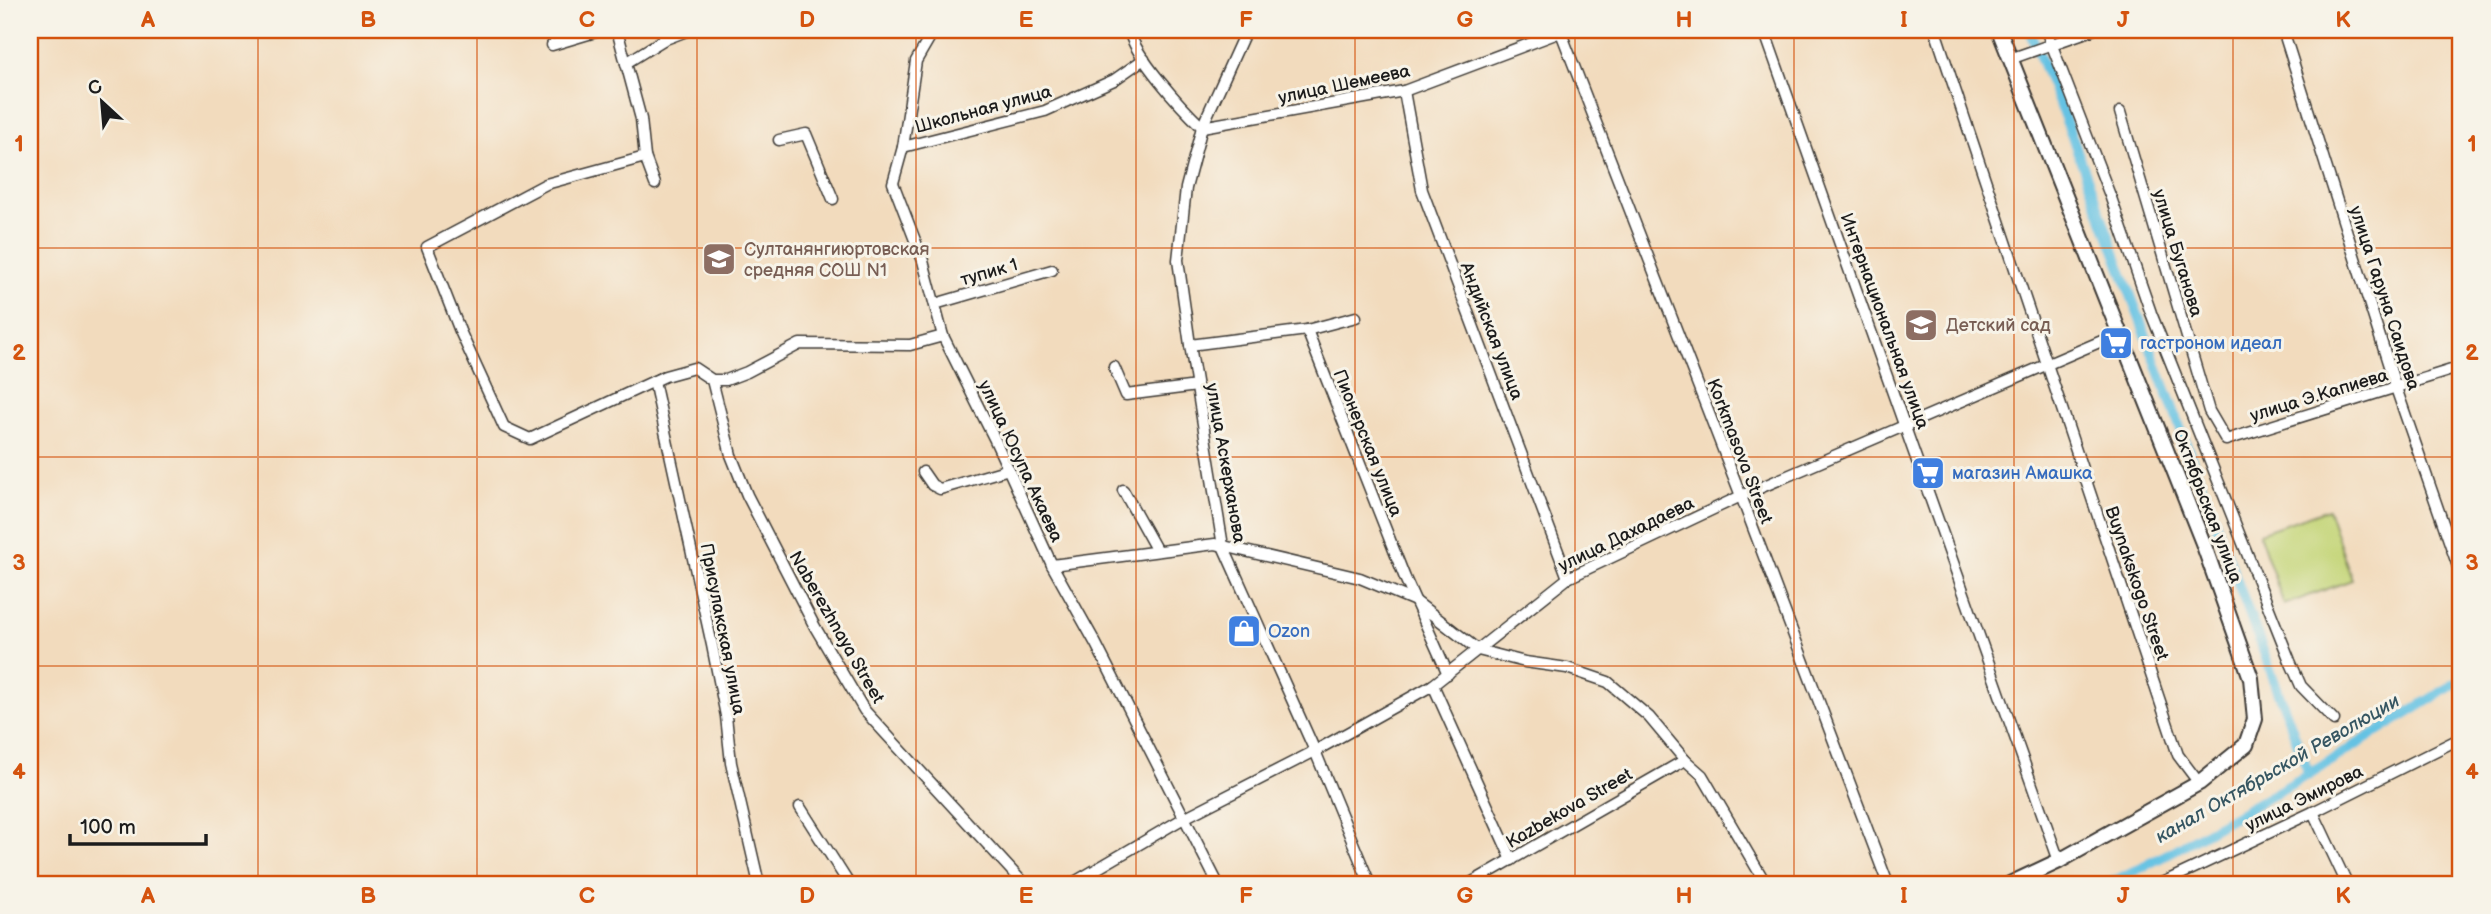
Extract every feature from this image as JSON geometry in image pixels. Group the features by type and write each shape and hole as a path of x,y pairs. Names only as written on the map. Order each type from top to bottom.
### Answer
{"street":[{"path":"552,45 602,30"},
{"path":"617,30 641,119 645,157 655,184"},
{"path":"626,63 663,40 689,30"},
{"name":"улица Юсупа Акаева","path":"934,30 916,61 903,147 893,183 923,261 943,336 1009,469 1052,565 1096,644 1218,884"},
{"path":"1129,30 1132,43 1144,59 1187,113 1202,127"},
{"name":"улица Аскерханова","path":"1246,30 1202,127 1186,188 1178,260 1190,345 1223,546 1315,751 1370,884"},
{"name":"улица Шемеева","path":"1202,127 1404,90 1562,30"},
{"name":"Korkmasova Street","path":"1562,30 1888,884"},
{"name":"Интернациональная улица","path":"1765,30 2059,861"},
{"name":"Buynakskogo Street","path":"1935,30 2178,755 2199,783"},
{"name":"Октябрьская улица","path":"1999,30 2203,543 2251,678 2255,719 2246,746 2199,783 2059,861 2010,884"},
{"path":"2046,30 2111,198 2151,313 2290,661 2301,686 2333,720"},
{"path":"2010,59 2092,30"},
{"name":"улица Гаруна Саидова","path":"2283,30 2396,388 2461,575"},
{"name":"Школьная улица","path":"903,147 1045,111 1114,80 1144,59"},
{"name":"Андийская улица","path":"1404,90 1422,190 1568,578"},
{"name":"улица Буганова","path":"2120,112 2208,411 2226,440"},
{"path":"779,140 806,134 833,199"},
{"path":"645,157 546,184 426,247 460,331 504,427 530,439 654,381 694,368 712,380 726,380 800,344 910,345 943,336"},
{"name":"тупик 1","path":"935,304 1052,270"},
{"path":"1190,345 1307,330 1356,317"},
{"name":"Пионерская улица","path":"1307,330 1415,601 1448,674"},
{"name":"улица Дахадаева","path":"1071,884 1184,818 1315,751 1433,685 1568,578 1741,496 2118,334"},
{"path":"1114,367 1125,395 1197,386"},
{"name":"улица Э.Капиева","path":"2226,440 2461,367"},
{"name":"Naberezhnaya Street","path":"712,380 732,455 747,495 815,627 864,710 1024,884"},
{"name":"Присулакская улица","path":"654,381 705,610 726,716 730,763 759,884"},
{"path":"923,472 932,485 940,489 1009,469"},
{"path":"1123,489 1157,551"},
{"path":"1052,565 1215,544 1360,578 1415,601 1478,650 1525,662 1567,668 1608,681 1649,717 1685,760 1702,775 1766,884"},
{"path":"1433,685 1512,860"},
{"name":"улица Эмирова","path":"2160,884 2461,738"},
{"name":"Kazbekova Street","path":"1469,884 1685,760"},
{"path":"800,807 849,884"},
{"path":"2313,812 2347,884"}],"green space":[{"path":"2328,509 2352,580 2284,605 2259,533"}],"waterway":[{"path":"2029,30 2065,118 2309,774"},
{"name":"канал Октябрьской Революции","path":"2108,884 2164,856 2309,774 2461,680"}],"place":[{"name":"Султанянгиюртовская средняя СОШ N1","path":"719,259"},
{"name":"Детский сад","path":"1921,325"},
{"name":"гастроном идеал","path":"2116,343"},
{"name":"магазин Амашка","path":"1928,473"},
{"name":"Ozon","path":"1244,631"}]}
